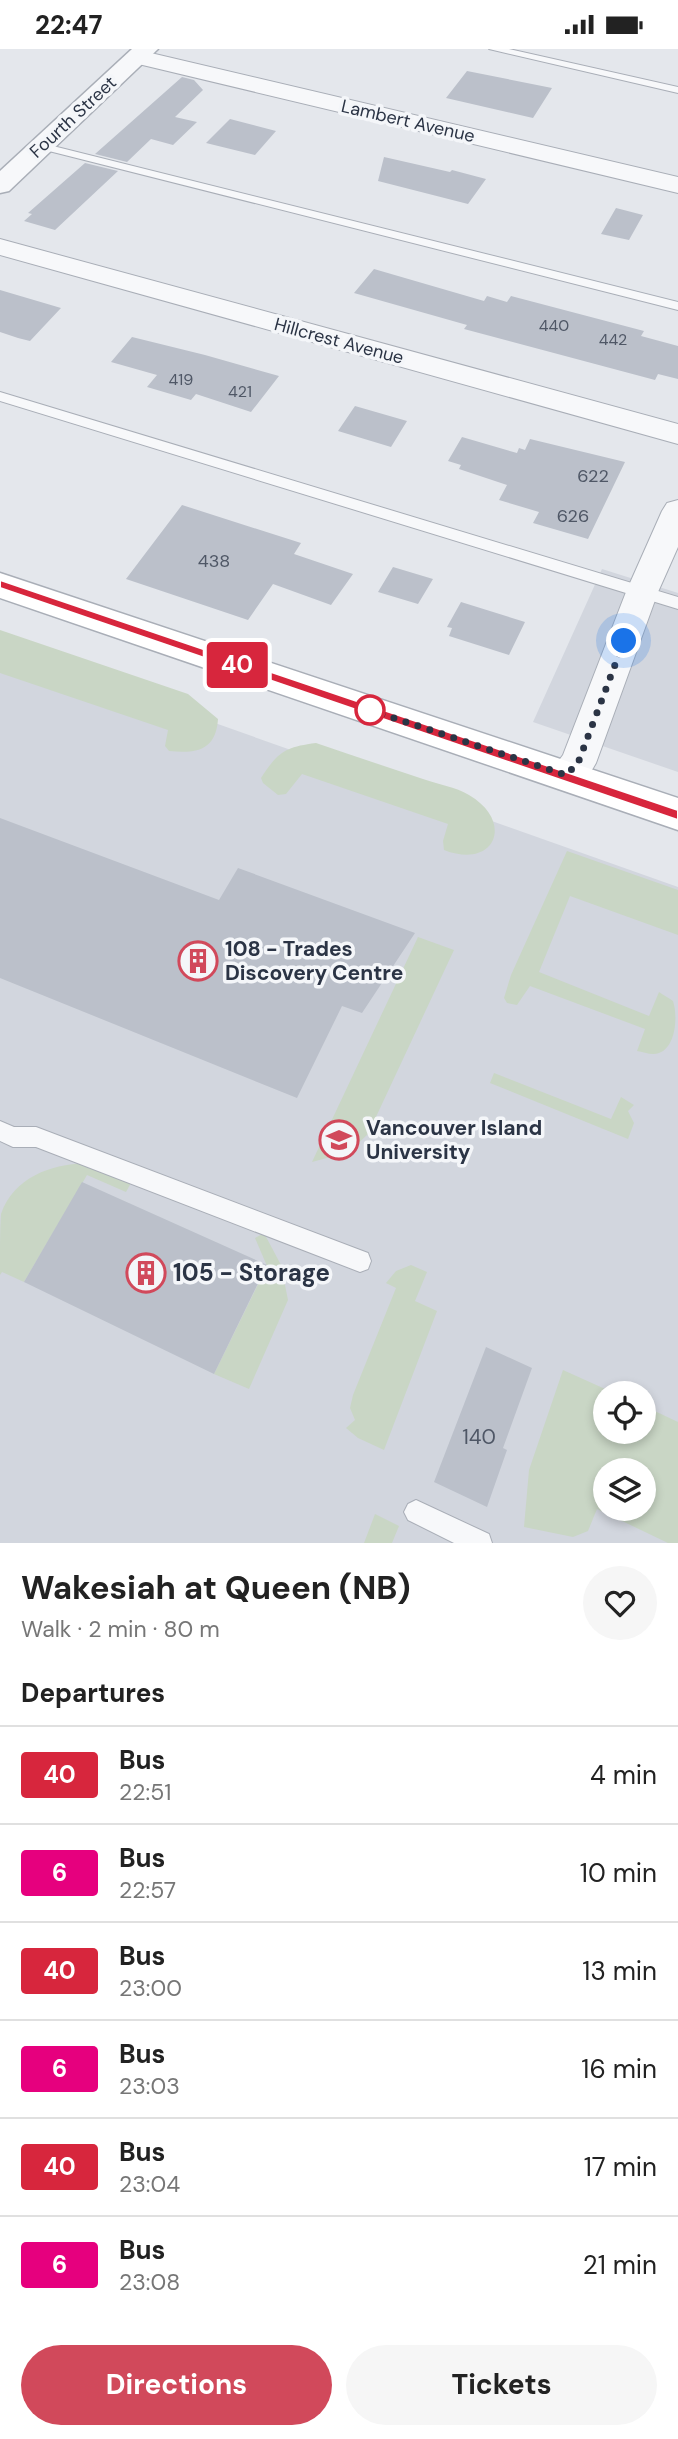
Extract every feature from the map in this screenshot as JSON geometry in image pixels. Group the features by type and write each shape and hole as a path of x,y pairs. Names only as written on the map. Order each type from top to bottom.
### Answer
{"main road":[{"path":"0,585 678,814"}],"street":[{"name":"Fourth Street","path":"0,185 142,53"},
{"name":"Lambert Avenue","path":"142,53 678,185"},
{"name":"Hillcrest Avenue","path":"0,247 678,434"},
{"path":"566,775 578,763 642,592 678,511"}],"lane":[{"path":"494,49 678,90"},
{"path":"41,146 678,306"},
{"path":"0,396 678,603"},
{"path":"0,1131 13,1137 36,1137 360,1261"},
{"path":"416,1512 480,1543"}],"shaded area":[{"path":"602,569 678,593 678,772 533,722"},
{"name":"Vancouver Island University","path":"0,647 678,887 678,1543 0,1543"}],"green space":[{"path":"0,630 188,694 218,719 213,737 203,748 188,752 169,751 165,746 168,730 0,673"},
{"path":"316,743 469,795 483,806 492,818 495,830 493,840 486,849 476,854 444,850 443,841 448,824 302,774 286,794 278,795 263,783 261,778 283,752"},
{"path":"567,851 678,890 678,935 570,896 539,972 649,1016 659,992 673,1001 675,1015 672,1038 665,1050 659,1053 637,1051 645,1029 530,986 517,1005 507,1003 504,998 511,975"},
{"path":"418,937 454,950 368,1134 349,1152 312,1162"},
{"path":"494,1073 611,1119 621,1097 634,1105 628,1111 634,1123 628,1139 490,1083"},
{"path":"85,1163 131,1183 126,1192 87,1175 24,1282 2,1272 0,1275 1,1214 7,1201 24,1182 35,1175 46,1170"},
{"path":"264,1233 281,1265 288,1300 249,1389 214,1374 267,1266 255,1238"},
{"path":"411,1265 427,1272 415,1301 437,1311 384,1450 358,1438 346,1428 355,1420 350,1408 353,1395 396,1288 386,1283 396,1271"},
{"path":"563,1370 593,1384 593,1444 656,1444 656,1412 678,1422 678,1543 668,1543 622,1521 656,1521 656,1458 593,1458 593,1519 588,1531 573,1537 524,1527 529,1470"},
{"path":"375,1514 399,1526 392,1543 364,1543"}],"building":[{"path":"467,71 552,88 533,118 446,98"},
{"path":"182,77 194,80 203,90 175,117 197,122 173,145 151,139 127,162 95,154"},
{"path":"230,119 276,131 255,155 206,143"},
{"path":"384,157 486,179 468,204 378,181"},
{"path":"85,163 118,171 55,230 24,221 32,214 28,213"},
{"path":"616,208 643,215 629,240 601,234"},
{"path":"374,269 484,301 487,296 507,302 511,296 644,331 641,336 678,346 678,379 658,374 655,380 464,329 467,325 354,293"},
{"path":"0,290 61,308 30,341 18,338 0,332"},
{"path":"132,337 279,376 251,412 196,394 191,400 147,387 157,375 111,362"},
{"path":"355,406 407,421 391,447 338,431"},
{"path":"462,437 517,453 519,448 525,450 530,439 625,462 588,539 533,523 539,512 499,500 507,485 459,469 461,465 448,461"},
{"path":"182,505 301,543 294,554 353,574 331,605 273,584 248,620 126,579"},
{"path":"393,567 433,579 418,604 378,592"},
{"path":"461,602 525,622 509,655 449,636 452,628 447,627"},
{"name":"108 - Trades Discovery Centre","path":"0,818 219,900 238,868 415,933 362,1013 342,1006 297,1098 0,978"},
{"name":"105 - Storage","path":"82,1182 267,1265 214,1374 24,1282"},
{"path":"486,1347 532,1368 503,1448 507,1450 487,1507 434,1482"}],"bus line":[{"name":"40","path":"0,585 678,814"}],"place":[{"name":"108 - Trades Discovery Centre","path":"198,961"},
{"name":"Vancouver Island University","path":"339,1140"},
{"name":"105 - Storage","path":"146,1273"}],"route":[{"path":"370,710 566,775 578,763 624,641"}]}
